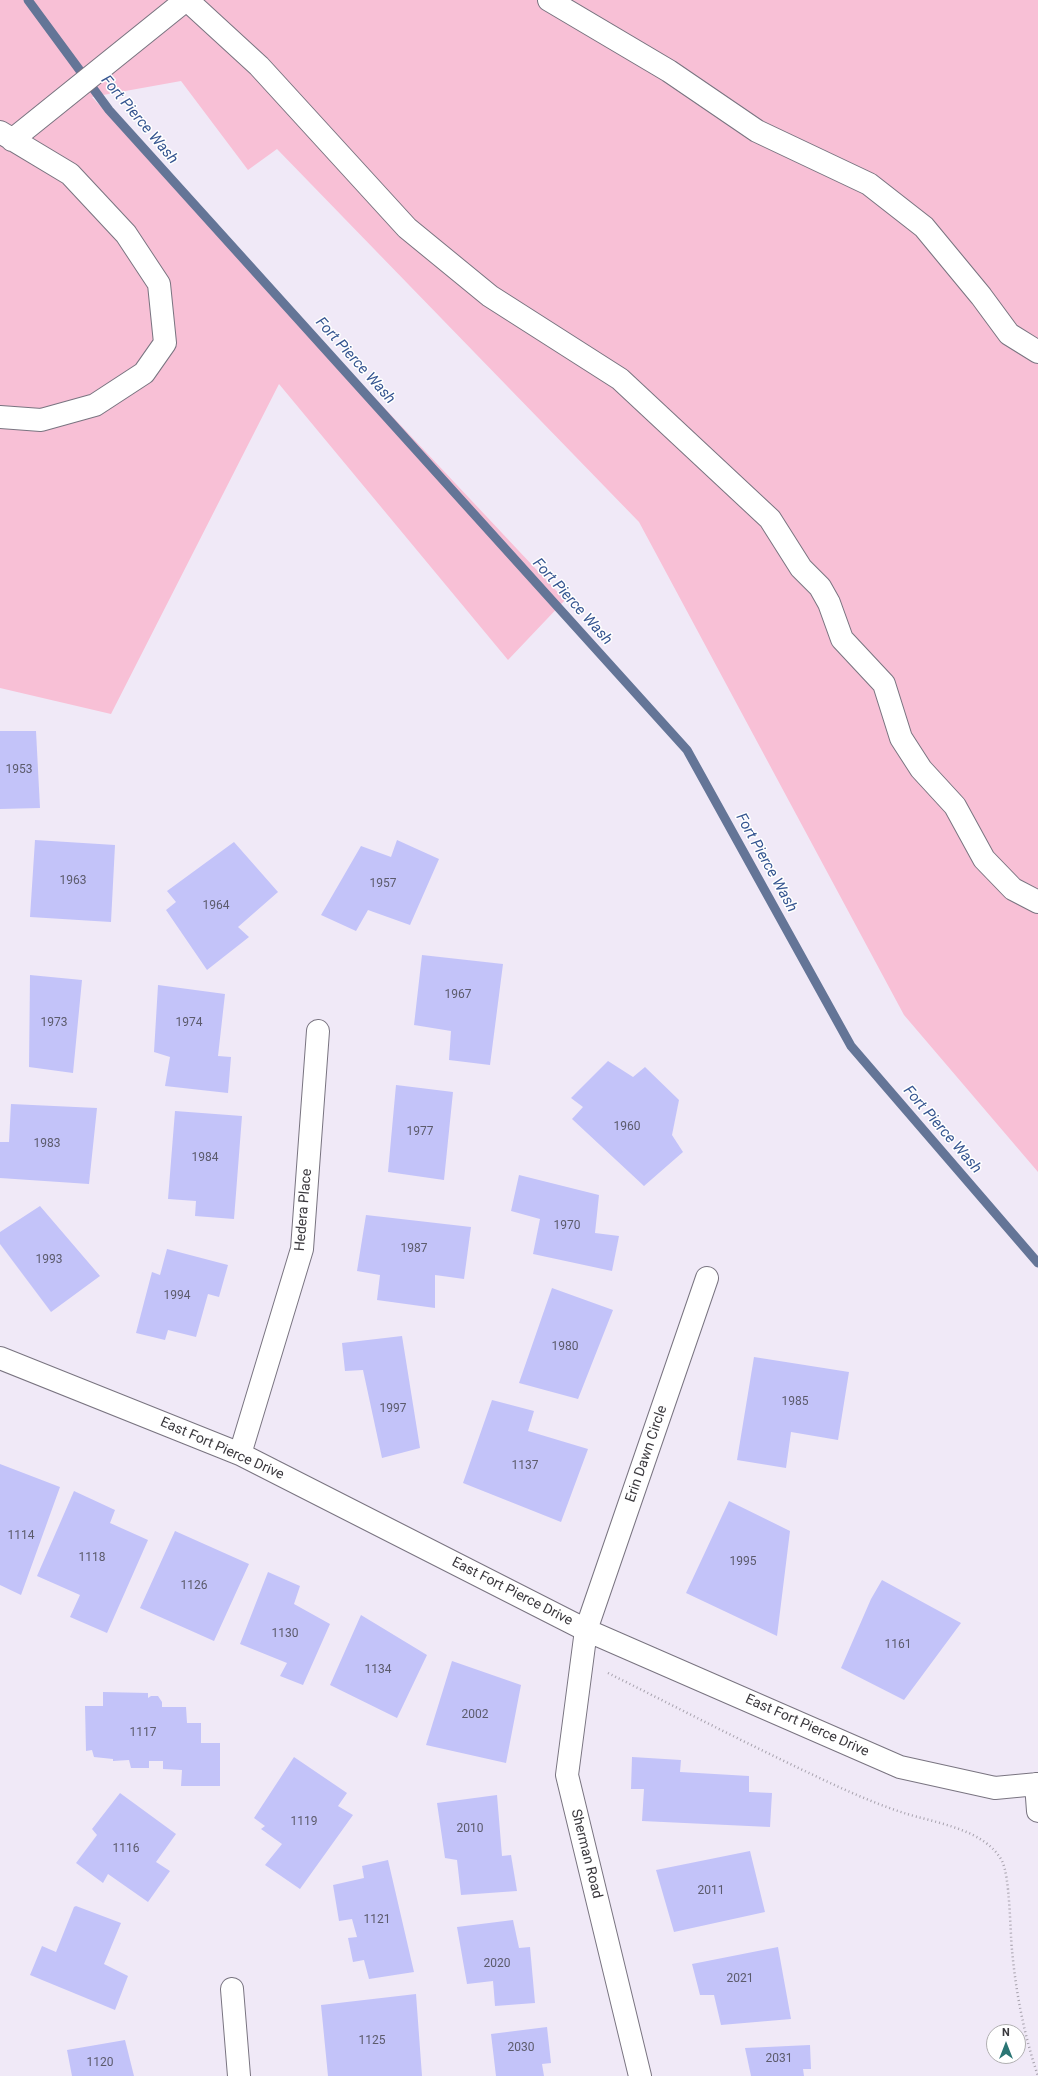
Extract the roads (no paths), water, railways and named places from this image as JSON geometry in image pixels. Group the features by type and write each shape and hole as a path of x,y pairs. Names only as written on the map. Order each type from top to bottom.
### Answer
{"street":[{"path":"0,417 41,420 95,404 144,373 165,343 159,284 126,234 70,174 6,136 187,0 260,66 407,228 490,296 620,379 770,519 801,568 820,587 829,603 842,639 884,684 901,738 921,769 955,806 984,859 1014,889 1038,902"},
{"path":"550,0 669,71 757,131 869,184 924,227 981,296 1009,334 1038,352"},
{"name":"Hedera Place","path":"240,1454 302,1249 318,1031"},
{"name":"Erin Dawn Circle","path":"586,1630 707,1278"},
{"name":"East Fort Pierce Drive","path":"0,1358 240,1454 586,1630 900,1767 994,1788 1037,1784"},
{"name":"Sherman Road","path":"586,1630 567,1775 640,2076"},
{"path":"1037,1784 1038,1811"},
{"path":"232,1989 238,2076"}],"waterway":[{"name":"Fort Pierce Wash","path":"28,0 109,110 687,750 851,1046 1038,1263"}]}
